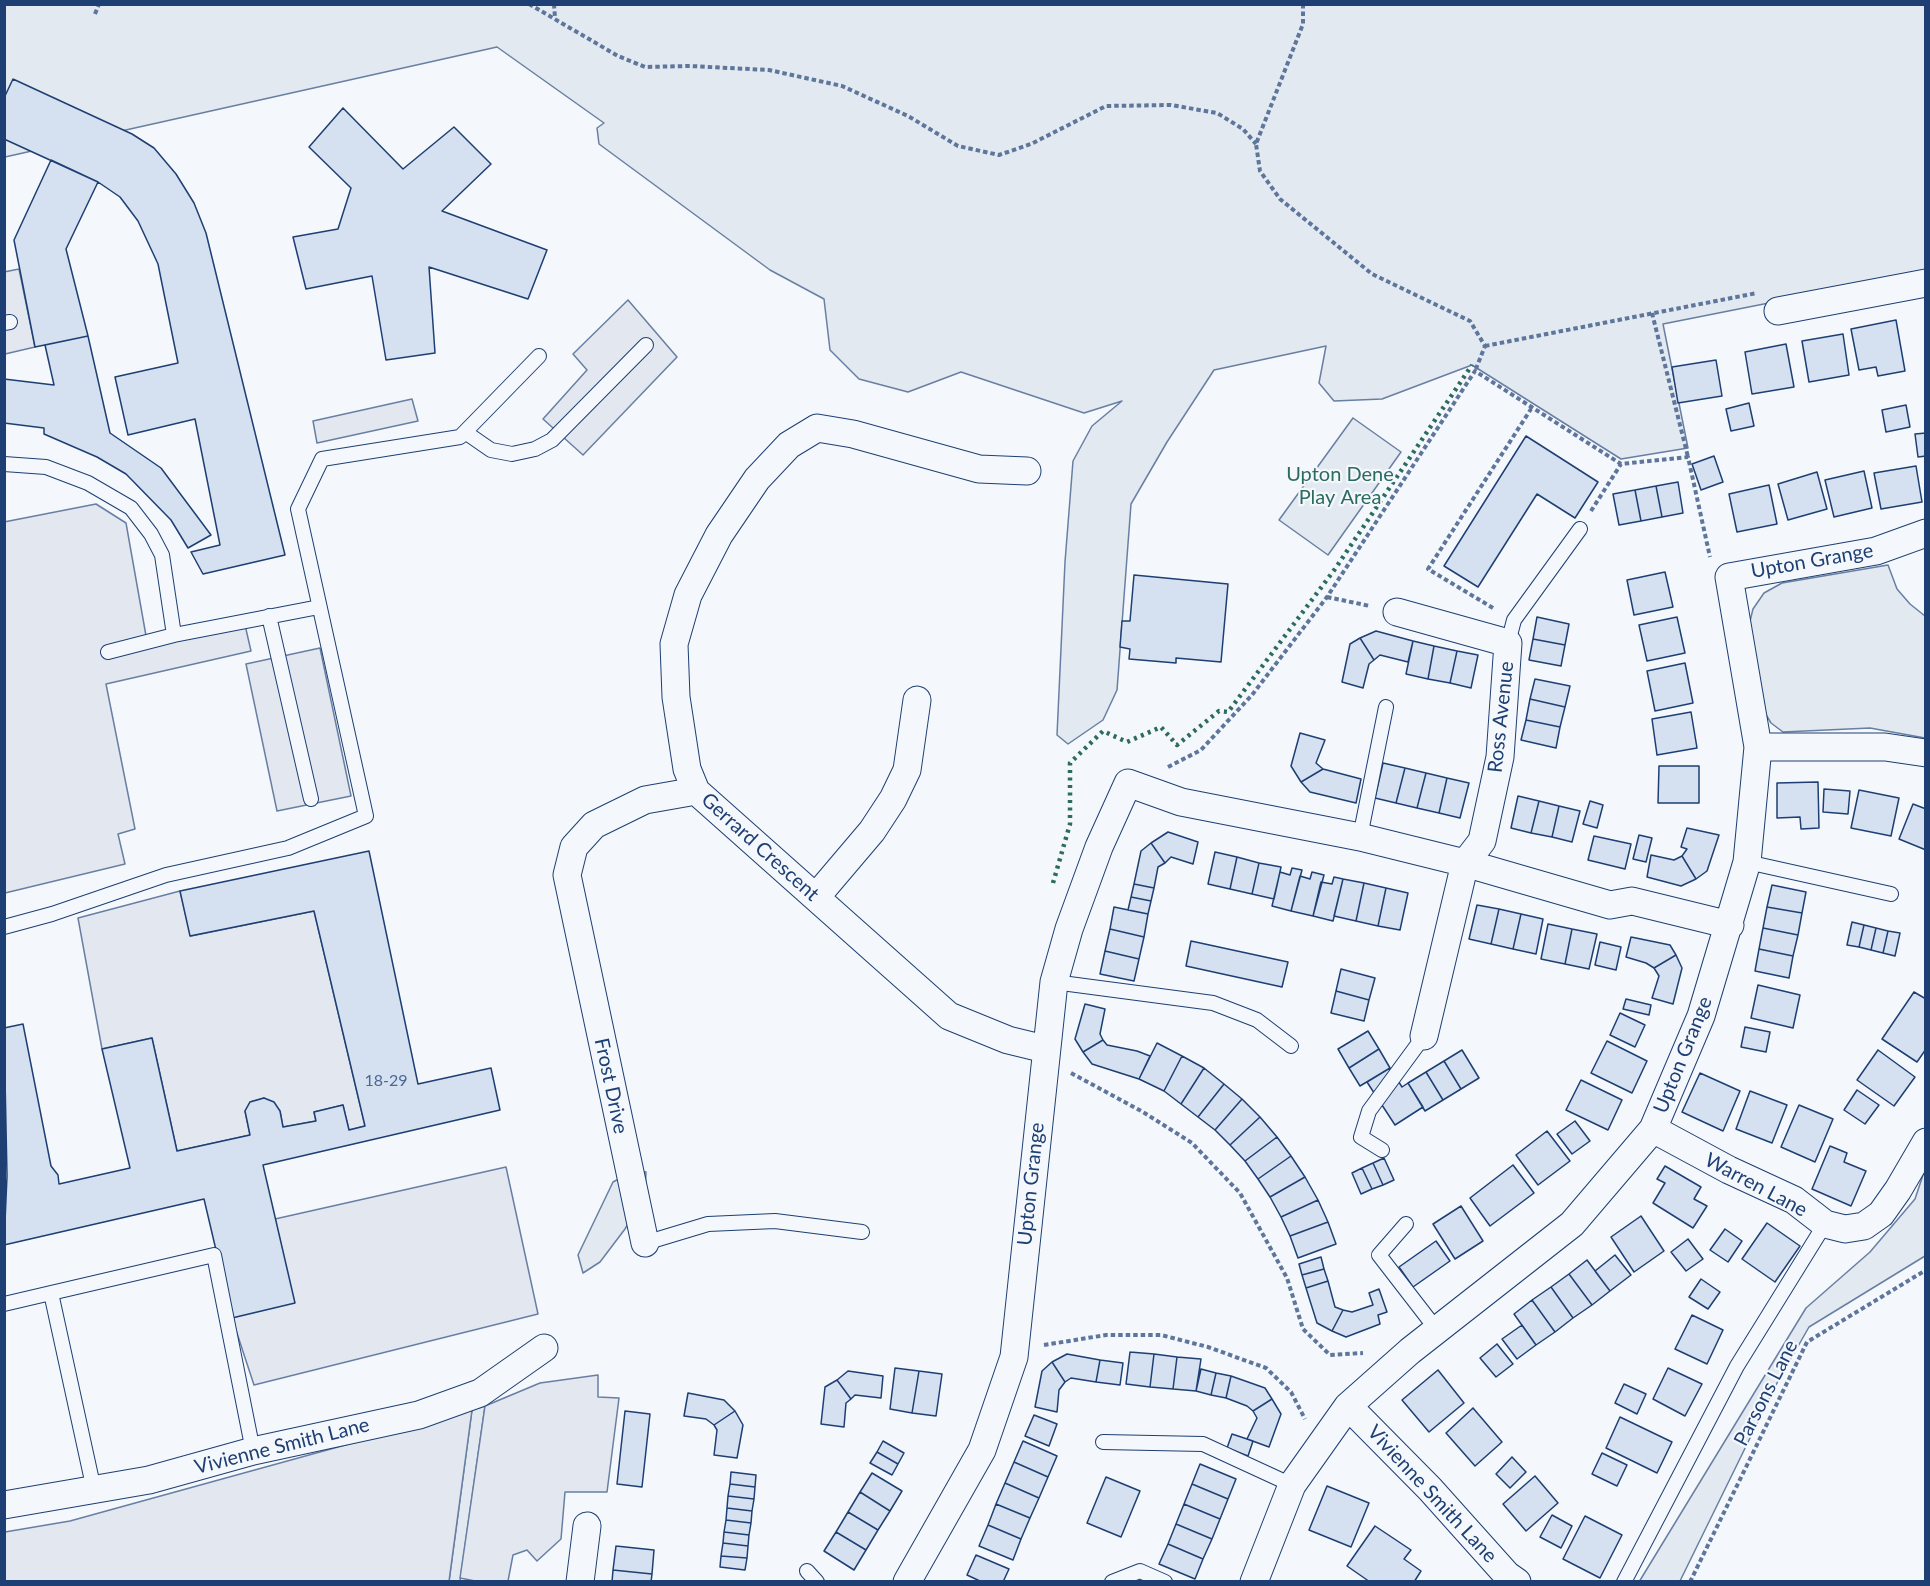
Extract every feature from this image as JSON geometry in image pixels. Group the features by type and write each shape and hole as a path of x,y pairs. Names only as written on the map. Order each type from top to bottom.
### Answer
{"street":[{"path":"1772,301 1926,283"},
{"name":"Gerrard Crescent","path":"1027,471 979,469 853,434 817,428 789,445 757,479 719,535 688,595 674,644 676,697 687,769 696,790 949,1016 1045,1053"},
{"name":"Upton Grange","path":"1254,1581 1292,1485 1348,1406 1437,1330 1572,1224 1653,1129 1701,1016 1747,862 1758,747 1729,577 1876,551 1926,533"},
{"name":"Ross Avenue","path":"1397,612 1511,631 1500,757 1482,840 1465,863 1424,1036"},
{"path":"816,897 872,831 893,799 907,770 917,700"},
{"path":"1758,747 1885,747 1926,753"},
{"name":"Upton Grange","path":"907,1581 982,1450 1014,1357 1054,982 1069,929 1099,847 1128,783 1136,783"},
{"path":"1136,783 1181,802 1360,837 1465,863 1610,905 1632,901 1730,925"},
{"name":"Frost Drive","path":"645,1243 567,875 574,847 594,825 645,800 696,790"},
{"name":"Warren Lane","path":"1653,1129 1729,1170 1763,1183 1794,1200 1825,1224 1845,1229 1864,1226 1881,1214 1899,1190 1926,1142"},
{"name":"Vivienne Smith Lane","path":"4,1505 149,1480 253,1451 419,1415 480,1393 544,1348"},
{"name":"Vivienne Smith Lane","path":"1348,1406 1430,1489 1507,1575 1517,1581"},
{"path":"580,1581 587,1526"}],"lane":[{"path":"465,432 491,450 512,454 535,449 552,440 646,345"},
{"path":"4,927 166,875 288,848 366,816 298,509 322,459 460,437 539,356"},
{"path":"4,464 46,467 88,483 130,508 151,534 162,555 174,635"},
{"path":"1511,631 1580,529"},
{"path":"108,652 174,635 319,607"},
{"path":"269,616 311,799"},
{"path":"1360,837 1386,707"},
{"path":"1747,862 1891,894"},
{"path":"1054,982 1213,1003 1257,1020 1291,1046"},
{"path":"1382,1150 1361,1137 1369,1111 1424,1036"},
{"name":"Frost Drive","path":"645,1243 708,1224 775,1221 862,1232"},
{"path":"1406,1224 1379,1255 1437,1330"},
{"path":"1624,1581 1737,1366 1825,1224"},
{"path":"4,1304 214,1255 253,1451"},
{"path":"51,1293 94,1490"},
{"path":"1103,1442 1203,1444 1292,1485"},
{"path":"1112,1581 1140,1571 1165,1581"}],"path":[{"path":"95,14 99,4"},
{"path":"529,4 618,56 645,67 690,66 769,70 842,86 908,116 958,146 999,155 1031,144 1106,106 1171,105 1217,113 1243,129 1256,144"},
{"path":"554,4 555,18"},
{"path":"1304,4 1303,24 1256,144 1260,171 1280,199 1372,274 1470,321 1485,345"},
{"path":"1485,345 1652,314 1772,301"},
{"path":"1652,314 1688,457 1713,571 1729,577"},
{"path":"1136,783 1201,750 1252,696 1327,597 1475,371 1485,345"},
{"path":"1475,371 1621,464 1688,457"},
{"path":"1511,631 1428,569 1532,409"},
{"path":"1580,529 1621,464"},
{"path":"1327,597 1397,612"},
{"path":"1045,1053 1192,1143 1240,1193 1287,1278 1303,1329 1330,1355 1364,1353"},
{"name":"Parsons Lane","path":"1690,1581 1807,1342 1926,1270"},
{"path":"1014,1357 1054,1342 1106,1335 1161,1335 1208,1347 1266,1368 1292,1392 1319,1449"}],"green space":[{"path":"4,5 1925,5 1925,272 1663,324 1688,448 1621,459 1472,365 1382,399 1334,401 1319,383 1326,346 1214,370 1167,442 1131,504 1117,690 1103,720 1068,744 1057,735 1065,562 1073,461 1092,426 1122,401 1084,413 961,372 908,392 859,379 830,350 824,299 770,270 599,144 597,128 604,123 497,47 5,157"},
{"name":"Upton Dene Play Area","path":"1353,418 1401,452 1328,555 1279,520"},
{"path":"1888,565 1897,589 1925,616 1925,738 1870,728 1783,732 1771,723 1762,708 1748,629 1753,609 1764,593 1782,583"},
{"path":"1925,1169 1925,1256 1809,1327 1777,1383 1680,1581 1639,1582 1806,1308 1870,1252 1915,1199"},
{"path":"635,1170 646,1172 645,1195 625,1229 600,1262 583,1273 578,1255 613,1182"},
{"path":"485,1406 460,1581 449,1582 472,1410"}],"shaded area":[{"path":"19,269 35,347 5,354 4,272"},
{"path":"628,300 677,357 583,455 543,419 587,370 573,354"},
{"path":"412,399 418,421 317,443 313,421"},
{"path":"96,504 126,523 148,647 245,625 251,651 106,684 135,829 118,834 125,864 5,893 4,522"},
{"path":"320,648 351,796 277,811 246,664"},
{"path":"180,891 191,936 314,911 365,1126 349,1130 343,1105 314,1112 316,1121 283,1127 280,1111 264,1098 250,1102 245,1111 250,1135 177,1151 152,1038 102,1049 78,918"},
{"path":"506,1167 538,1314 254,1385 232,1318 275,1219"},
{"path":"598,1375 598,1397 619,1398 607,1492 565,1492 561,1539 537,1561 527,1550 513,1555 508,1581 475,1581 460,1578 485,1406 540,1383"},
{"path":"472,1410 449,1581 5,1582 5,1532 70,1521"}],"building":[{"path":"13,79 132,134 154,148 176,174 194,203 206,233 285,555 203,574 191,552 220,545 195,419 128,435 115,377 178,363 158,264 138,221 120,197 98,182 4,139 4,98"},
{"path":"343,108 403,169 454,127 491,164 442,211 547,250 528,299 429,267 435,353 386,360 372,276 306,289 293,237 338,229 351,188 309,147"},
{"path":"51,160 98,182 66,249 88,336 35,347 14,240"},
{"path":"1896,320 1905,371 1878,376 1876,367 1859,370 1851,329"},
{"path":"1843,334 1849,375 1809,382 1802,341"},
{"path":"88,336 110,433 161,468 211,535 188,548 171,520 126,474 97,457 44,434 44,428 4,423 4,379 54,385 45,345"},
{"path":"1786,344 1794,387 1752,394 1745,352"},
{"path":"1716,360 1722,396 1678,403 1672,367"},
{"path":"1749,403 1754,426 1731,431 1726,409"},
{"path":"1906,405 1910,427 1886,432 1882,410"},
{"path":"1926,433 1926,456 1918,457 1915,434"},
{"path":"1526,436 1598,482 1575,518 1537,494 1478,587 1444,566"},
{"path":"1714,456 1723,482 1701,490 1692,464"},
{"path":"1916,466 1922,502 1881,509 1874,473"},
{"path":"1864,471 1872,508 1834,517 1825,480"},
{"path":"1817,472 1827,509 1788,520 1778,484"},
{"path":"1678,482 1683,513 1662,517 1656,486"},
{"path":"1769,485 1777,524 1737,532 1729,494"},
{"path":"1656,486 1662,517 1641,521 1635,490"},
{"path":"1635,490 1641,521 1619,525 1613,494"},
{"path":"1665,572 1673,607 1634,615 1627,580"},
{"path":"1134,575 1228,584 1221,662 1176,658 1176,663 1129,659 1130,649 1120,647 1122,621 1130,621"},
{"path":"1537,617 1569,624 1565,645 1533,639"},
{"path":"1677,617 1685,653 1647,661 1639,625"},
{"path":"1376,631 1413,641 1408,662 1380,655 1374,660 1360,638"},
{"path":"1360,638 1374,660 1369,664 1363,688 1342,682 1350,644"},
{"path":"1533,639 1565,645 1561,666 1529,660"},
{"path":"1413,641 1434,646 1428,679 1406,674"},
{"path":"1434,646 1457,651 1450,683 1428,679"},
{"path":"1457,651 1478,655 1471,688 1450,683"},
{"path":"1685,663 1693,703 1655,711 1647,671"},
{"path":"1535,679 1570,686 1565,707 1530,699"},
{"path":"1530,699 1565,707 1560,727 1526,720"},
{"path":"1691,712 1697,748 1657,755 1652,719"},
{"path":"1526,720 1560,727 1556,748 1521,740"},
{"path":"1300,733 1325,740 1316,763 1323,769 1301,782 1291,766"},
{"path":"1383,763 1405,768 1396,803 1375,798"},
{"path":"1659,766 1699,766 1699,803 1658,803"},
{"path":"1405,768 1426,773 1417,808 1396,803"},
{"path":"1323,769 1361,779 1356,803 1310,792 1301,782"},
{"path":"1426,773 1447,778 1439,813 1417,808"},
{"path":"1447,778 1469,783 1460,818 1439,813"},
{"path":"1818,782 1819,828 1801,829 1800,817 1777,818 1777,783"},
{"path":"1824,789 1850,791 1848,814 1823,812"},
{"path":"1859,790 1899,798 1891,836 1851,828"},
{"path":"1518,796 1539,801 1531,833 1511,828"},
{"path":"1539,801 1559,806 1552,837 1531,833"},
{"path":"1590,801 1603,805 1597,828 1583,824"},
{"path":"1913,804 1926,809 1926,850 1899,839"},
{"path":"1559,806 1580,811 1572,842 1552,837"},
{"path":"1687,828 1719,835 1707,871 1696,879 1682,856 1687,849 1681,847"},
{"path":"1168,832 1198,842 1193,864 1171,857 1165,863 1151,843"},
{"path":"1639,835 1652,838 1646,862 1633,859"},
{"path":"1594,836 1631,844 1625,869 1588,860"},
{"path":"1151,843 1165,863 1158,867 1154,888 1134,884 1141,851"},
{"path":"369,851 418,1084 491,1068 500,1110 263,1165 295,1303 232,1318 204,1199 4,1245 7,1176 4,1028 23,1024 51,1166 58,1175 59,1184 130,1168 102,1049 152,1038 177,1151 250,1135 245,1111 250,1102 264,1098 274,1102 280,1111 283,1127 316,1121 314,1112 343,1105 349,1130 365,1126 314,911 190,936 180,891"},
{"path":"1215,852 1237,857 1230,889 1208,884"},
{"path":"1651,855 1674,860 1682,856 1696,879 1681,886 1647,877"},
{"path":"1237,857 1259,863 1252,894 1230,889"},
{"path":"1259,863 1281,867 1274,899 1252,894"},
{"path":"1292,868 1302,870 1291,911 1272,906 1280,872 1290,875"},
{"path":"1312,872 1324,875 1313,916 1291,911 1300,876 1310,879"},
{"path":"1334,877 1343,879 1333,921 1313,916 1321,882 1332,884"},
{"path":"1343,879 1364,883 1356,921 1334,916"},
{"path":"1364,883 1386,888 1378,926 1356,921"},
{"path":"1134,884 1154,888 1151,901 1131,897"},
{"path":"1772,885 1806,892 1802,913 1767,907"},
{"path":"1386,888 1408,893 1400,930 1378,926"},
{"path":"1131,897 1151,901 1148,914 1128,910"},
{"path":"1477,905 1499,909 1491,944 1469,939"},
{"path":"1114,907 1148,914 1144,937 1110,929"},
{"path":"1767,907 1802,913 1798,935 1763,928"},
{"path":"1499,909 1521,914 1513,949 1491,944"},
{"path":"1521,914 1543,919 1536,954 1513,949"},
{"path":"1852,922 1864,925 1859,947 1847,945"},
{"path":"1548,924 1572,929 1565,964 1541,959"},
{"path":"1864,925 1876,928 1871,950 1859,947"},
{"path":"1763,928 1798,935 1793,956 1759,949"},
{"path":"1876,928 1888,931 1883,953 1871,950"},
{"path":"1110,929 1144,937 1139,959 1105,951"},
{"path":"1572,929 1597,934 1589,969 1565,964"},
{"path":"1888,931 1900,933 1895,956 1883,953"},
{"path":"1631,937 1670,945 1676,955 1654,968 1626,957"},
{"path":"1191,941 1288,962 1282,987 1186,966"},
{"path":"1600,942 1621,947 1616,970 1595,965"},
{"path":"1759,949 1793,956 1789,978 1755,971"},
{"path":"1105,951 1139,959 1134,981 1100,974"},
{"path":"1676,955 1682,968 1673,1004 1652,998 1659,976 1654,968"},
{"path":"1341,969 1375,978 1369,1000 1336,991"},
{"path":"1758,985 1800,995 1793,1028 1751,1018"},
{"path":"1336,991 1369,1000 1364,1021 1331,1013"},
{"path":"1914,992 1926,999 1926,1049 1917,1062 1882,1039"},
{"path":"1626,999 1651,1005 1649,1015 1623,1009"},
{"path":"1085,1004 1105,1009 1100,1034 1103,1040 1083,1052 1075,1039"},
{"path":"1620,1013 1645,1025 1635,1047 1610,1035"},
{"path":"1745,1027 1770,1032 1766,1052 1741,1047"},
{"path":"1368,1031 1379,1049 1349,1068 1338,1049"},
{"path":"1103,1040 1107,1045 1150,1056 1139,1079 1092,1064 1083,1052"},
{"path":"1607,1041 1647,1061 1632,1093 1591,1073"},
{"path":"1157,1043 1182,1056 1164,1091 1139,1079"},
{"path":"1379,1049 1390,1068 1360,1086 1349,1068"},
{"path":"1462,1050 1479,1078 1461,1089 1444,1061"},
{"path":"1878,1050 1915,1077 1894,1106 1857,1080"},
{"path":"1182,1056 1204,1068 1181,1104 1164,1091"},
{"path":"1444,1061 1461,1089 1443,1100 1426,1072"},
{"path":"1204,1068 1224,1084 1198,1117 1181,1104"},
{"path":"1390,1068 1402,1087 1408,1083 1423,1107 1395,1125 1367,1082"},
{"path":"1426,1072 1443,1100 1425,1111 1408,1083"},
{"path":"1700,1073 1740,1091 1723,1131 1682,1112"},
{"path":"1581,1080 1622,1100 1608,1130 1566,1110"},
{"path":"1224,1084 1242,1099 1215,1130 1198,1117"},
{"path":"1857,1090 1879,1105 1865,1124 1844,1110"},
{"path":"1750,1091 1787,1105 1772,1143 1736,1129"},
{"path":"1242,1099 1260,1117 1230,1145 1215,1130"},
{"path":"1799,1105 1833,1119 1815,1162 1781,1147"},
{"path":"1260,1117 1277,1137 1245,1161 1230,1145"},
{"path":"1575,1121 1590,1141 1572,1154 1557,1134"},
{"path":"1547,1131 1570,1161 1538,1185 1516,1155"},
{"path":"1277,1137 1291,1156 1258,1179 1245,1161"},
{"path":"1830,1146 1847,1153 1844,1162 1866,1171 1851,1206 1812,1189"},
{"path":"1291,1156 1305,1177 1270,1197 1258,1179"},
{"path":"1384,1158 1394,1180 1383,1185 1373,1163"},
{"path":"1373,1163 1383,1185 1372,1189 1362,1168"},
{"path":"1513,1165 1534,1193 1490,1226 1470,1198"},
{"path":"1665,1166 1701,1187 1694,1199 1707,1206 1693,1228 1653,1203 1665,1183 1657,1179"},
{"path":"1362,1168 1372,1189 1361,1194 1352,1173"},
{"path":"1305,1177 1318,1200 1281,1217 1270,1197"},
{"path":"1318,1200 1328,1222 1290,1236 1281,1217"},
{"path":"1461,1206 1483,1241 1455,1259 1433,1224"},
{"path":"1641,1216 1664,1251 1634,1272 1611,1237"},
{"path":"1328,1222 1336,1244 1298,1258 1290,1236"},
{"path":"1767,1223 1800,1246 1775,1282 1742,1259"},
{"path":"1725,1229 1742,1241 1728,1262 1710,1250"},
{"path":"1688,1239 1703,1259 1686,1271 1671,1252"},
{"path":"1436,1241 1450,1261 1413,1287 1399,1267"},
{"path":"1615,1255 1631,1275 1610,1291 1595,1271"},
{"path":"1321,1257 1324,1269 1302,1275 1299,1264"},
{"path":"1587,1260 1610,1291 1592,1305 1569,1274"},
{"path":"1324,1269 1328,1281 1306,1288 1302,1275"},
{"path":"1569,1274 1592,1305 1573,1318 1551,1287"},
{"path":"1701,1279 1720,1292 1708,1309 1689,1297"},
{"path":"1328,1281 1335,1307 1343,1310 1332,1331 1317,1323 1306,1288"},
{"path":"1551,1287 1573,1318 1555,1332 1532,1300"},
{"path":"1379,1289 1387,1312 1378,1315 1380,1324 1346,1337 1332,1331 1343,1310 1352,1312 1373,1305 1369,1293"},
{"path":"1532,1300 1555,1332 1536,1345 1514,1314"},
{"path":"1692,1315 1723,1330 1707,1364 1675,1349"},
{"path":"1522,1325 1536,1345 1517,1359 1502,1339"},
{"path":"1497,1344 1513,1364 1496,1377 1480,1358"},
{"path":"1130,1352 1154,1354 1150,1387 1126,1384"},
{"path":"1067,1354 1100,1360 1096,1382 1071,1378 1065,1382 1052,1362"},
{"path":"1154,1354 1177,1357 1173,1389 1150,1387"},
{"path":"1177,1357 1201,1359 1196,1391 1173,1389"},
{"path":"1100,1360 1123,1363 1120,1385 1096,1382"},
{"path":"1052,1362 1065,1382 1059,1390 1057,1412 1035,1407 1042,1371"},
{"path":"895,1368 919,1371 912,1413 890,1409"},
{"path":"1668,1368 1702,1384 1685,1416 1653,1399"},
{"path":"1201,1369 1216,1373 1211,1395 1196,1391"},
{"path":"1438,1370 1464,1403 1429,1432 1402,1400"},
{"path":"848,1371 883,1376 881,1398 855,1395 851,1399 837,1380"},
{"path":"919,1371 942,1374 936,1416 912,1413"},
{"path":"1216,1373 1231,1376 1226,1398 1211,1395"},
{"path":"1231,1376 1265,1388 1272,1399 1253,1411 1247,1406 1226,1398"},
{"path":"837,1380 851,1399 846,1403 844,1427 821,1424 825,1387"},
{"path":"1624,1384 1646,1394 1637,1414 1615,1403"},
{"path":"688,1393 724,1400 735,1411 714,1425 706,1419 684,1416"},
{"path":"1272,1399 1281,1414 1269,1447 1247,1439 1257,1418 1253,1411"},
{"path":"1473,1408 1502,1442 1475,1466 1446,1433"},
{"path":"625,1411 650,1414 642,1487 617,1484"},
{"path":"735,1411 743,1425 737,1458 714,1455 717,1430 714,1425"},
{"path":"1034,1415 1057,1424 1049,1446 1025,1436"},
{"path":"1620,1417 1672,1442 1657,1473 1606,1448"},
{"path":"1232,1434 1253,1441 1248,1456 1227,1448"},
{"path":"883,1441 904,1453 898,1464 877,1452"},
{"path":"1023,1441 1057,1456 1048,1477 1014,1462"},
{"path":"877,1452 898,1464 892,1475 870,1463"},
{"path":"1602,1453 1627,1465 1617,1486 1592,1474"},
{"path":"1512,1457 1526,1472 1510,1488 1496,1474"},
{"path":"1014,1462 1048,1477 1039,1498 1005,1483"},
{"path":"1200,1464 1236,1479 1228,1499 1192,1484"},
{"path":"731,1472 756,1475 755,1487 730,1484"},
{"path":"872,1473 902,1491 890,1511 860,1492"},
{"path":"1535,1476 1558,1503 1526,1531 1503,1504"},
{"path":"1106,1477 1140,1491 1121,1537 1087,1523"},
{"path":"1005,1483 1039,1498 1030,1518 996,1504"},
{"path":"730,1484 755,1487 754,1499 728,1496"},
{"path":"1192,1484 1228,1499 1220,1519 1184,1504"},
{"path":"1327,1486 1369,1503 1351,1547 1309,1530"},
{"path":"860,1492 890,1511 878,1530 848,1512"},
{"path":"728,1496 754,1499 752,1511 727,1508"},
{"path":"996,1504 1030,1518 1021,1539 988,1525"},
{"path":"1184,1504 1220,1519 1212,1539 1176,1524"},
{"path":"727,1508 752,1511 751,1523 726,1520"},
{"path":"848,1512 878,1530 866,1550 836,1532"},
{"path":"1552,1515 1572,1526 1561,1548 1540,1537"},
{"path":"1585,1516 1622,1535 1600,1578 1563,1559"},
{"path":"726,1520 751,1523 749,1535 724,1532"},
{"path":"1176,1524 1212,1539 1203,1559 1168,1544"},
{"path":"988,1525 1021,1539 1013,1560 979,1546"},
{"path":"1375,1526 1411,1550 1404,1559 1421,1571 1414,1582 1370,1582 1347,1566"},
{"path":"724,1532 749,1535 748,1546 723,1543"},
{"path":"836,1532 866,1550 854,1570 824,1551"},
{"path":"723,1543 748,1546 747,1558 721,1556"},
{"path":"1168,1544 1203,1559 1195,1579 1159,1564"},
{"path":"616,1546 654,1550 652,1574 613,1570"},
{"path":"976,1555 1009,1569 1003,1582 982,1582 967,1575"},
{"path":"721,1556 747,1558 745,1570 720,1567"},
{"path":"613,1570 652,1574 651,1582 612,1582"}],"hedge":[{"path":"1053,883 1070,824 1070,763 1103,731 1127,742 1161,727 1177,745 1219,711 1228,712 1335,569 1472,365"}]}
